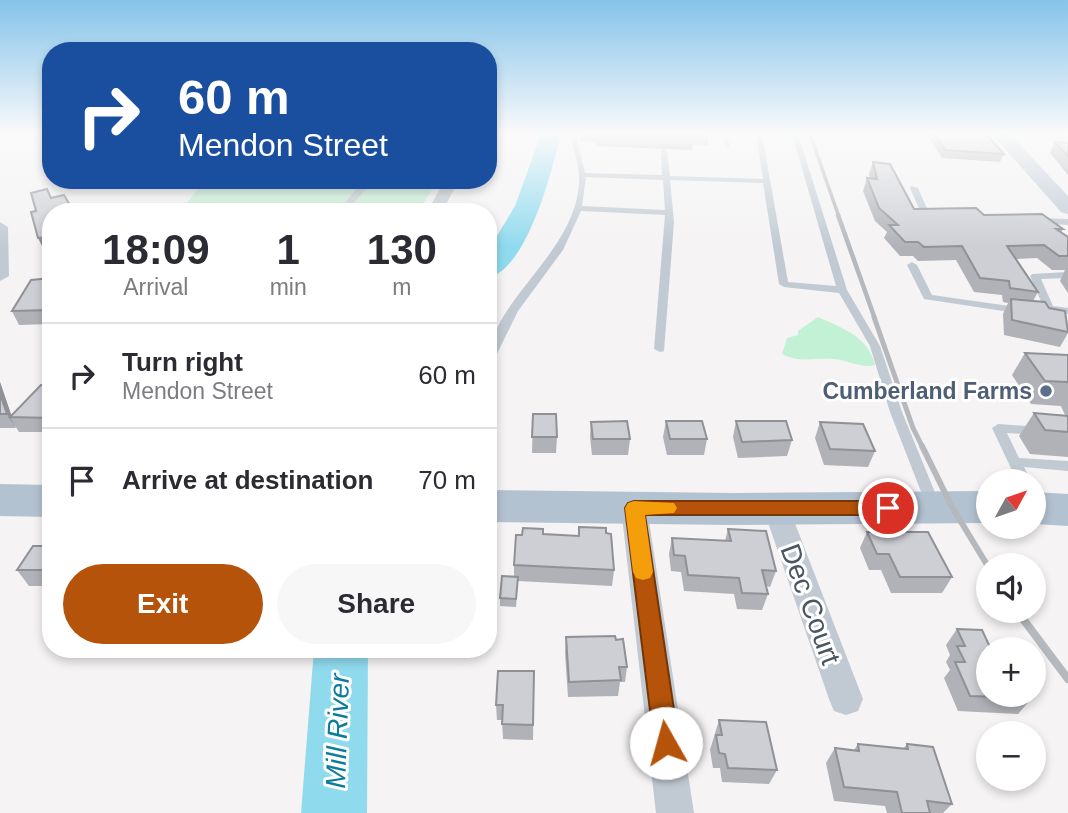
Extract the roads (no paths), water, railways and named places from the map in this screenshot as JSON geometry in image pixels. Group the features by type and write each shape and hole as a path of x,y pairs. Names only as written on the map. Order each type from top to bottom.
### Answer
{"main road":[{"path":"0,500 42,501"},
{"path":"497,506 976,507"}],"street":[{"path":"1035,172 1068,208"},
{"path":"0,227 0,276"},
{"path":"634,508 675,813"},
{"name":"Dec Court","path":"776,508 846,699"}],"lane":[{"path":"497,342 513,310 559,250 578,208 582,192 581,172"},
{"path":"660,349 670,213 666,172"},
{"path":"765,172 784,284 842,290"},
{"path":"806,172 842,290 875,346 896,412 934,508"},
{"path":"582,175 767,181"},
{"path":"914,188 920,212 938,214"},
{"path":"349,203 362,189"},
{"path":"578,208 670,213"},
{"path":"1028,220 1068,222"},
{"path":"912,265 928,298 1030,312 1049,308 1068,312"},
{"path":"1049,308 1034,276 1068,275"},
{"path":"1018,469 999,428 1068,433"},
{"path":"1014,463 1068,466"}],"waterway":[{"name":"Mill River","path":"497,258 520,223 540,172"},
{"name":"Mill River","path":"334,813 341,658"}],"railway":[{"path":"823,172 839,217"},
{"path":"838,215 875,319"},
{"path":"874,317 913,428 922,446"},
{"path":"922,446 952,507 980,553"},
{"path":"1026,623 1068,679"}],"place":[{"name":"Cumberland Farms","path":"1046,391"}]}
